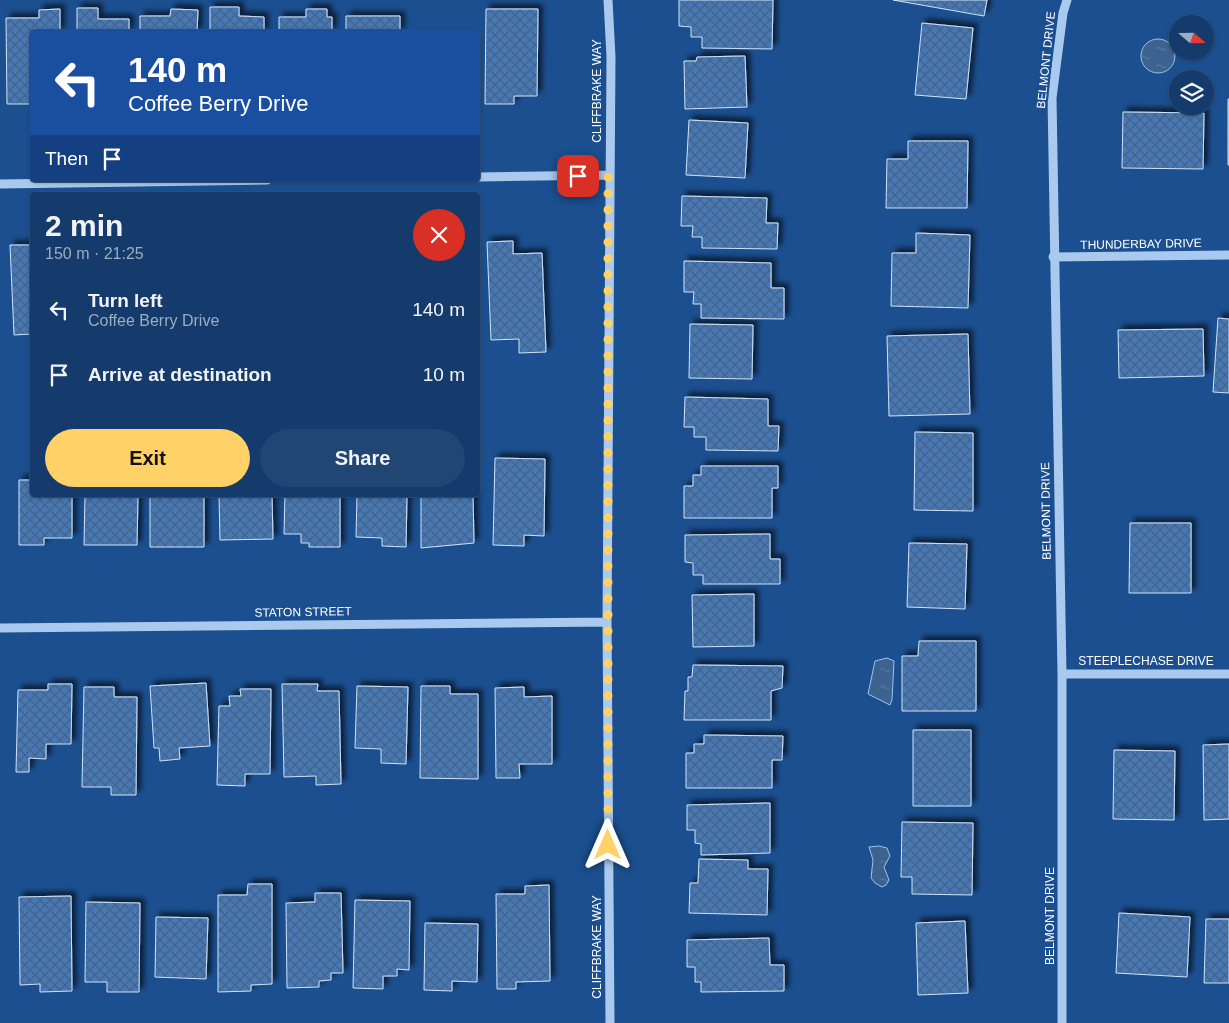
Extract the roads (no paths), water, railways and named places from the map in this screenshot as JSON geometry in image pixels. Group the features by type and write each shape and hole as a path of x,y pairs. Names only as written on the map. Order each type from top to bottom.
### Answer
{"street":[{"name":"CLIFFBRAKE WAY","path":"608,0 611,57 608,175 607,622 610,1023"},
{"name":"BELMONT DRIVE","path":"1062,1023 1062,674 1053,257 1052,98 1062,13 1067,0"},
{"path":"480,177 608,175"},
{"path":"0,184 134,182"},
{"name":"THUNDERBAY DRIVE","path":"1053,257 1229,255"},
{"name":"STATON STREET","path":"0,628 607,622"},
{"name":"STEEPLECHASE DRIVE","path":"1062,674 1229,674"}],"water":[{"path":"1152,40 1164,40 1169,43 1169,60 1174,60 1174,62 1164,72 1152,72 1142,62 1142,50"},
{"path":"887,658 894,661 892,700 890,705 868,694 875,661"},
{"path":"879,846 887,848 890,856 884,867 889,880 882,887 871,878 873,860 869,847"}]}
